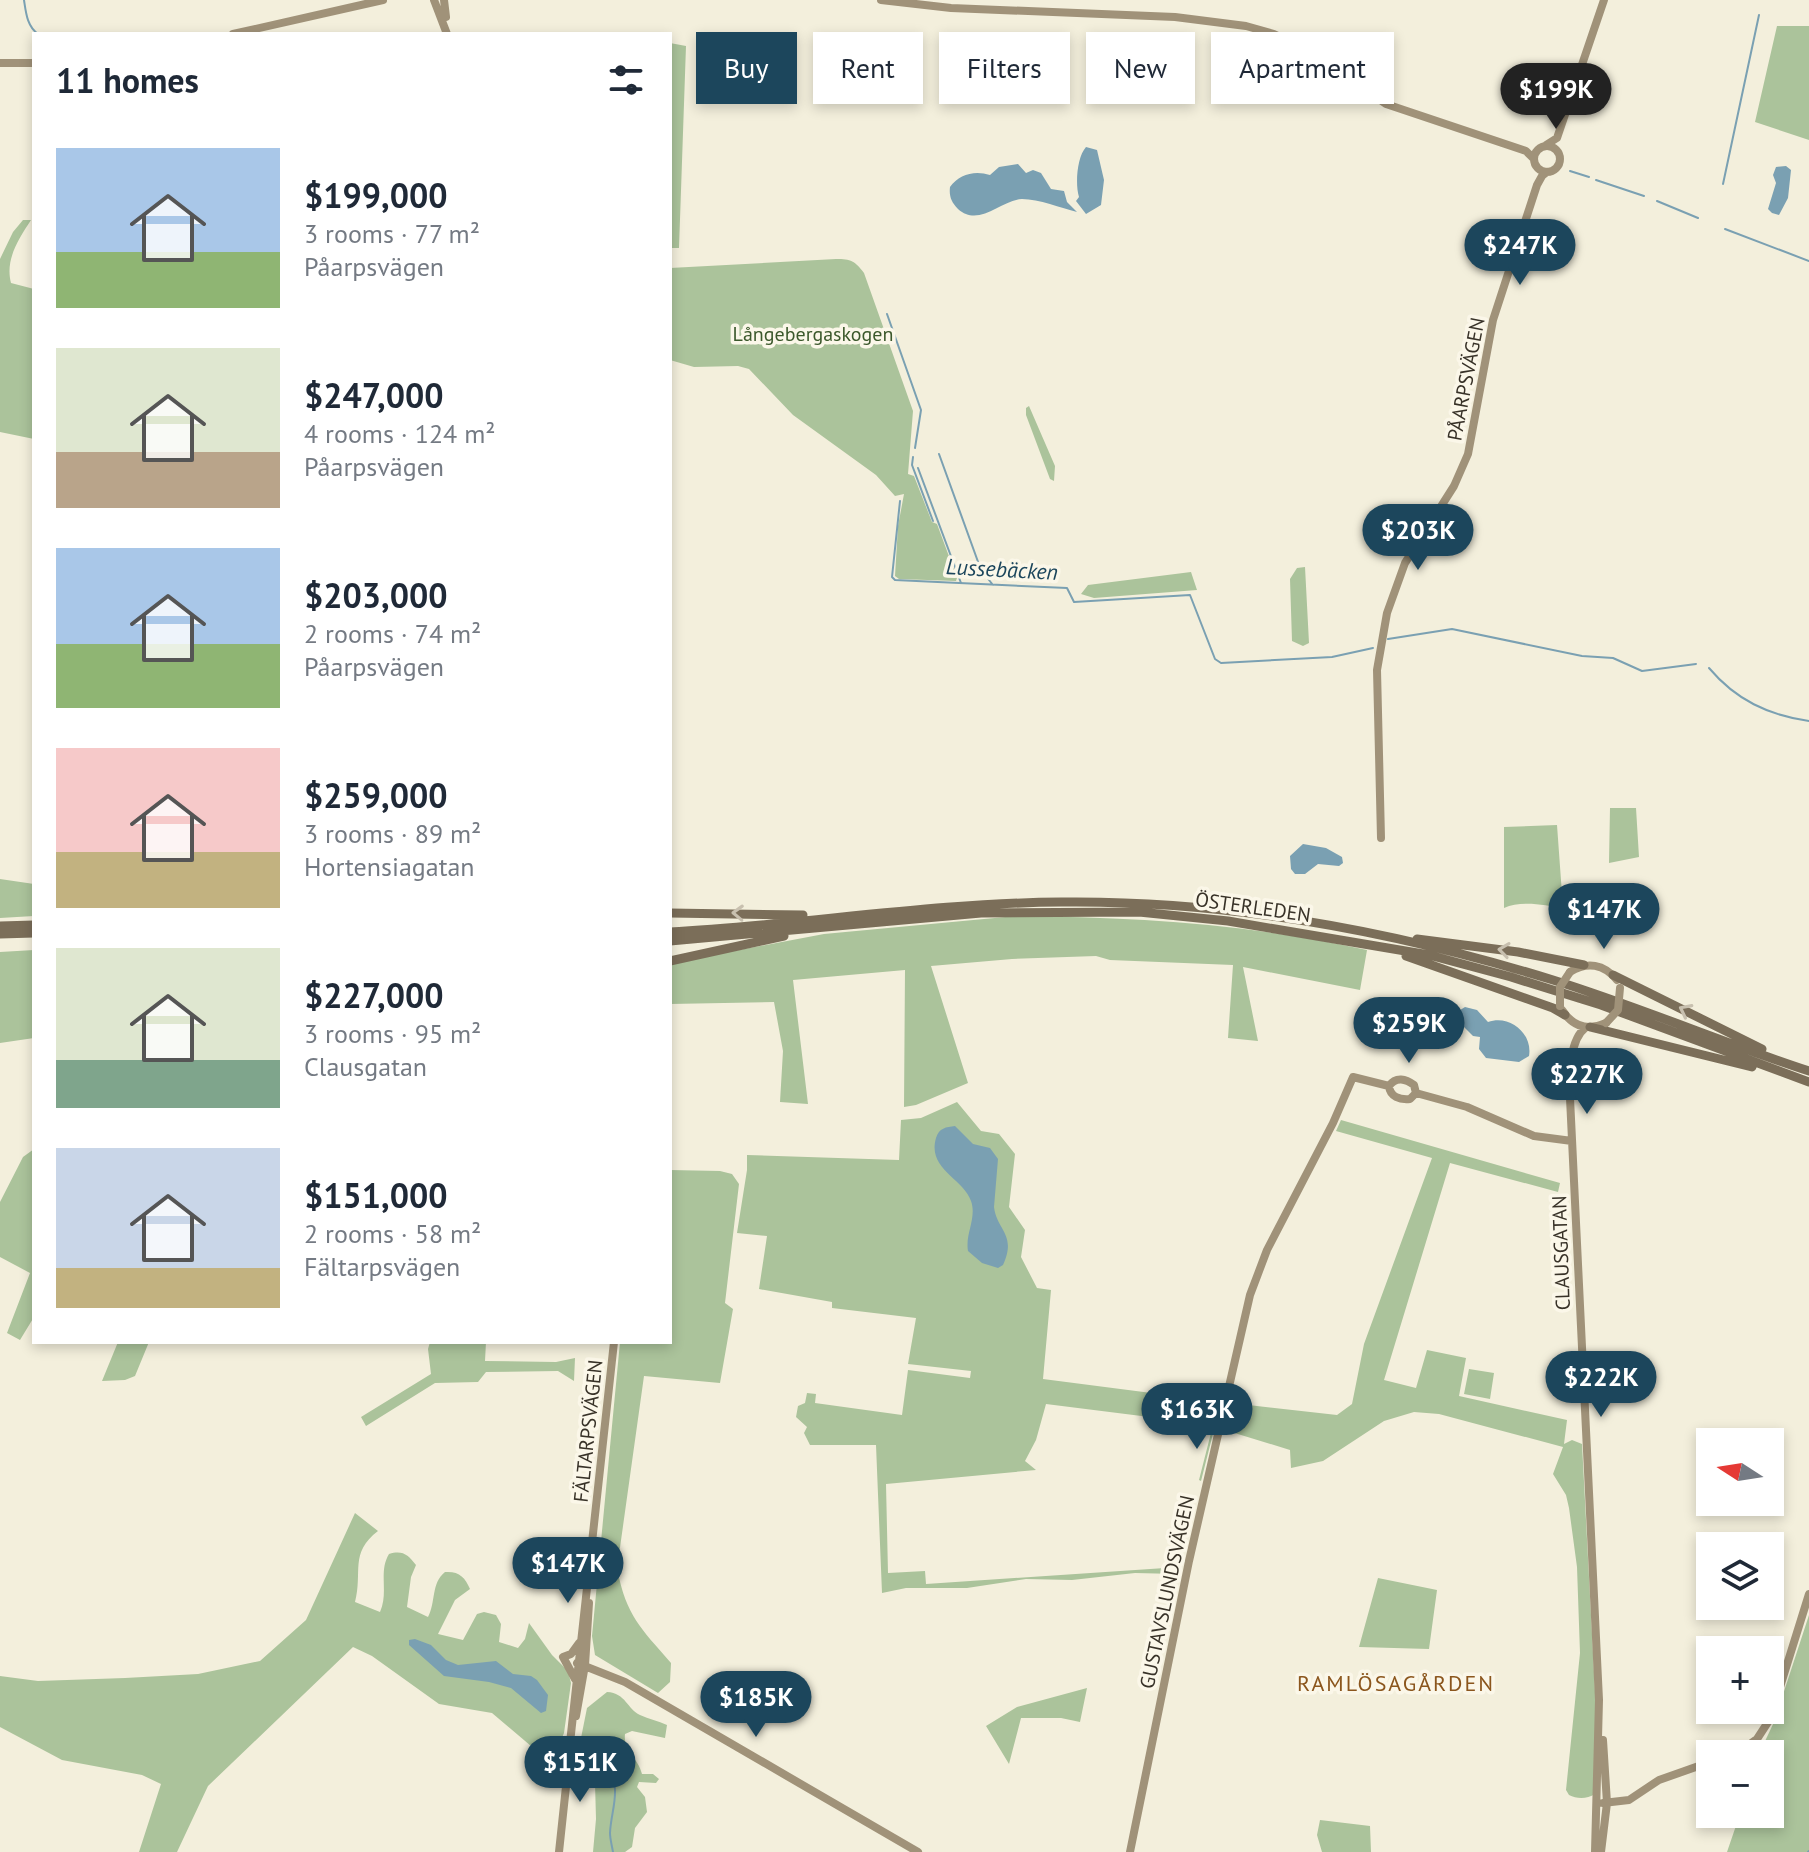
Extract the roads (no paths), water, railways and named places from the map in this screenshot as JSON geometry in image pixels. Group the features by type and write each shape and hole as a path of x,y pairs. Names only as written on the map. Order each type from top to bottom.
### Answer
{"main road":[{"name":"ÖSTERLEDEN","path":"672,932 993,904 1088,902 1266,915 1369,933 1555,981 1807,1071"},
{"name":"ÖSTERLEDEN","path":"672,941 981,913 1139,912 1228,921 1429,955 1553,989 1809,1082"},
{"path":"672,913 843,915"},
{"path":"0,926 32,925"},
{"path":"672,961 828,927"},
{"path":"0,934 32,933"},
{"path":"1369,933 1518,952 1584,965"},
{"path":"1372,945 1471,977 1564,1013"},
{"path":"1613,975 1807,1071"},
{"path":"1588,1027 1794,1077"}],"street":[{"path":"242,32 383,0"},
{"path":"434,0 447,32"},
{"path":"444,0 448,32"},
{"path":"881,0 951,8 1175,17 1246,26 1274,34 1310,51 1386,104 1528,152 1540,170 1547,172 1559,166 1562,124"},
{"path":"1534,161 1536,152 1555,141 1604,0"},
{"path":"0,63 32,63"},
{"path":"1503,144 1556,148 1561,156"},
{"name":"PÅARPSVÄGEN","path":"1532,199 1534,161"},
{"name":"PÅARPSVÄGEN","path":"1381,838 1377,670 1387,613 1405,563 1454,486 1468,454 1493,320 1532,199 1540,179 1547,172"},
{"path":"1584,965 1597,966 1613,975 1620,988 1618,1010 1606,1023 1588,1027 1564,1013 1560,987 1570,972 1584,965"},
{"name":"CLAUSGATAN","path":"1564,1013 1574,1033 1575,1046"},
{"name":"CLAUSGATAN","path":"1588,1027 1579,1033 1570,1083 1603,1803 1598,1852"},
{"name":"GUSTAVSLUNDSVÄGEN","path":"1130,1852 1189,1561 1250,1295 1267,1250 1333,1123 1353,1077 1389,1086"},
{"path":"1402,1079 1412,1084 1416,1093 1410,1099 1400,1098 1393,1095 1389,1086 1402,1079"},
{"path":"1416,1093 1467,1107 1534,1136 1572,1141"},
{"name":"FÄLTARPSVÄGEN","path":"559,1852 579,1683 590,1667 583,1646 614,1344"},
{"path":"1756,1740 1770,1719 1809,1594"},
{"path":"579,1683 563,1657 583,1646 590,1667 918,1852"},
{"path":"1603,1803 1629,1800 1659,1780 1696,1767"}],"water":[{"path":"1086,147 1097,150 1104,180 1101,205 1086,214 1076,201 1079,197 1079,164"},
{"path":"1018,164 1026,173 1033,170 1041,173 1051,189 1064,191 1067,202 1077,212 1022,199 974,216 958,209 952,201 950,187 963,176 973,173 990,175 999,167"},
{"path":"1786,166 1791,170 1788,198 1779,215 1768,209 1776,183 1773,175 1776,167"},
{"path":"1303,844 1326,848 1342,857 1343,863 1339,866 1318,864 1305,874 1295,874 1291,869 1290,856"},
{"path":"1465,1007 1477,1010 1488,1022 1504,1021 1518,1027 1527,1040 1529,1056 1519,1062 1486,1058 1479,1049 1480,1037 1473,1036 1457,1020 1457,1012"},
{"path":"955,1126 973,1144 990,1148 998,1159 994,1207 1008,1246 1003,1265 998,1268 982,1263 968,1251 973,1214 971,1201 937,1158 937,1135 943,1129"},
{"path":"409,1640 431,1645 446,1660 458,1665 496,1661 513,1674 531,1676 548,1695 546,1711 541,1713 511,1688 444,1676 409,1645"}],"waterway":[{"path":"24,0 29,23 35,32"},
{"path":"1723,184 1759,15"},
{"path":"1570,171 1589,177"},
{"path":"1596,180 1644,196"},
{"path":"1657,201 1698,218"},
{"path":"1725,229 1809,261"},
{"path":"887,314 921,410 915,448"},
{"path":"939,454 981,570 993,585"},
{"path":"913,457 912,465 933,521"},
{"path":"918,468 961,583"},
{"name":"Lussebäcken","path":"900,501 892,577 895,580 1067,588 1074,602 1190,595 1215,659 1221,663 1332,657 1373,648"},
{"name":"Lussebäcken","path":"1388,639 1452,629 1582,656 1613,658 1642,671 1696,664"},
{"name":"Lussebäcken","path":"1709,668 1730,689 1754,704 1780,715 1809,721"},
{"path":"604,1765 614,1781 615,1789 610,1833 613,1852"}],"district":[{"name":"RAMLÖSAGÅRDEN","path":"1396,1683"}],"park label":[{"name":"Långebergaskogen","path":"813,334"}]}
